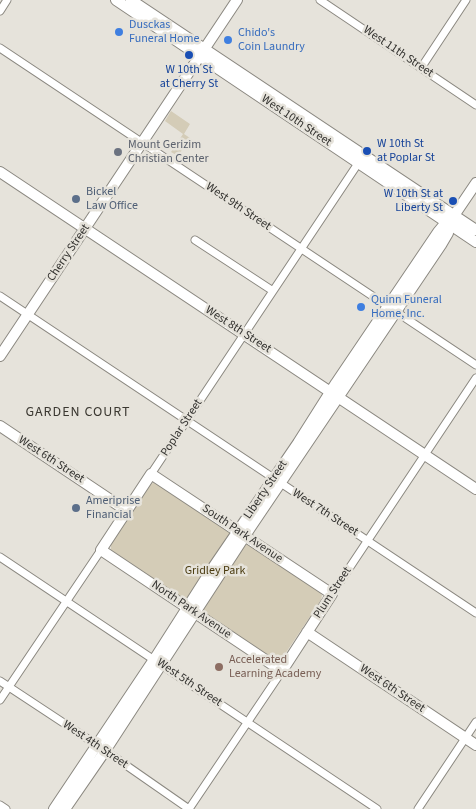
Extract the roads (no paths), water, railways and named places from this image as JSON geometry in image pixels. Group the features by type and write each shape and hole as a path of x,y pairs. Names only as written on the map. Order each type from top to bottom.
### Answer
{"street":[{"path":"0,11 7,0"},
{"name":"West 10th Street","path":"132,0 202,53"},
{"name":"Cherry Street","path":"0,356 237,0"},
{"name":"West 11th Street","path":"320,0 476,105"},
{"path":"421,68 466,0"},
{"name":"West 10th Street","path":"120,1 361,158 451,219 476,242"},
{"name":"West 9th Street","path":"0,48 476,365"},
{"name":"Poplar Street","path":"0,700 361,158"},
{"name":"West 8th Street","path":"0,172 476,489"},
{"name":"Liberty Street","path":"65,809 101,748 276,481 298,443 444,239 448,233 451,219 476,183"},
{"name":"West 10th Street","path":"451,219 476,230"},
{"path":"195,240 273,291"},
{"name":"West 7th Street","path":"0,296 476,613"},
{"name":"Plum Street","path":"189,809 476,378"},
{"name":"West 6th Street","path":"0,426 127,511"},
{"name":"South Park Avenue","path":"151,474 332,594"},
{"name":"North Park Avenue","path":"101,550 282,671"},
{"name":"West 5th Street","path":"0,558 378,809"},
{"name":"West 6th Street","path":"307,632 476,745"},
{"name":"West 4th Street","path":"0,682 101,748 189,809"},
{"path":"418,809 476,722"},
{"name":"Liberty Street","path":"54,809 101,748"},
{"path":"0,805 6,809"}],"place":[{"name":"Dusckas Funeral Home","path":"119,32"},
{"name":"Chido's Coin Laundry","path":"228,40"},
{"name":"W 10th St at Cherry St","path":"189,55"},
{"name":"W 10th St at Poplar St","path":"367,151"},
{"name":"Mount Gerizim Christian Center","path":"118,152"},
{"name":"Bickel Law Office","path":"76,199"},
{"name":"W 10th St at Liberty St","path":"453,201"},
{"name":"Quinn Funeral Home, Inc.","path":"361,307"},
{"name":"Ameriprise Financial","path":"76,508"},
{"name":"Accelerated Learning Academy","path":"219,667"}],"district":[{"name":"GARDEN COURT","path":"78,413"}],"park label":[{"name":"Gridley Park","path":"215,571"}]}
